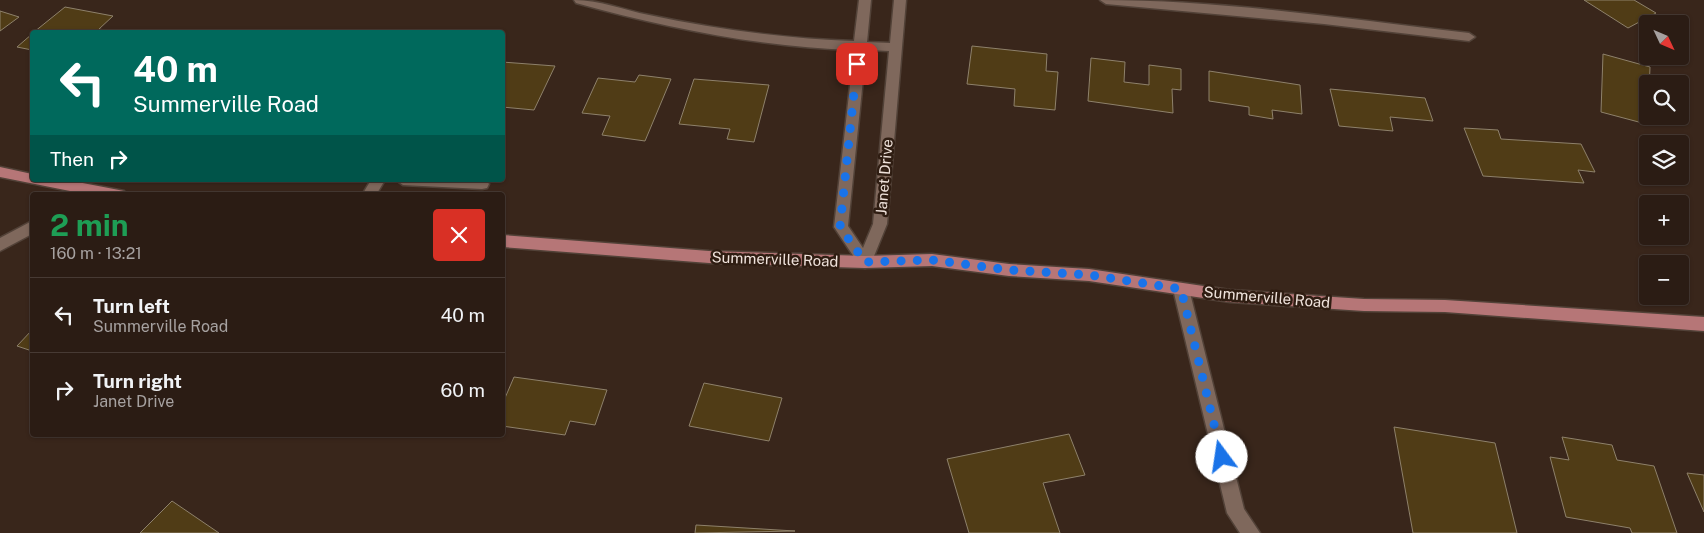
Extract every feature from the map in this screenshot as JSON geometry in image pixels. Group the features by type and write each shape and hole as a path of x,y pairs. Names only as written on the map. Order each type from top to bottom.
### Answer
{"main road":[{"path":"0,172 30,179"},
{"path":"47,182 89,192"},
{"name":"Summerville Road","path":"505,241 709,256 865,262 932,260 1009,270 1090,275 1230,296 1364,305 1445,306 1704,324"}],"street":[{"path":"580,0 648,19 805,44 897,47"},
{"path":"865,0 840,227 865,262"},
{"name":"Janet Drive","path":"865,262 880,224 900,0"},
{"path":"1106,0 1324,20 1469,37"},
{"path":"429,182 481,186"},
{"path":"0,245 30,228"},
{"path":"1181,289 1236,513 1251,533"}],"building":[{"path":"1584,0 1634,0 1656,13 1652,15 1639,15 1639,22 1628,28"},
{"path":"65,7 113,16 99,29 105,30 36,30"},
{"path":"0,11 19,17 0,31"},
{"path":"30,36 30,50 17,47"},
{"path":"972,46 1047,54 1046,71 1058,72 1055,110 1014,106 1015,89 967,84"},
{"path":"1603,54 1650,67 1650,75 1639,75 1639,122 1601,112"},
{"path":"1091,58 1125,62 1124,82 1149,85 1149,65 1181,69 1181,90 1172,89 1173,113 1088,101"},
{"path":"505,62 555,66 534,110 505,107"},
{"path":"1209,71 1300,85 1302,114 1272,110 1273,119 1249,115 1249,107 1209,101"},
{"path":"639,75 671,79 645,141 602,135 610,116 582,113 598,78 635,82"},
{"path":"694,79 769,85 754,142 727,139 730,129 679,124"},
{"path":"1330,89 1425,98 1433,121 1390,117 1393,131 1339,126"},
{"path":"1464,128 1498,130 1501,139 1581,144 1595,172 1578,170 1584,183 1483,176"},
{"path":"30,332 30,350 17,346"},
{"path":"514,377 607,390 595,425 570,421 565,435 505,426 505,398"},
{"path":"704,383 782,398 769,441 689,426"},
{"path":"1394,427 1495,443 1517,533 1413,533"},
{"path":"1069,434 1085,475 1043,483 1060,533 969,533 947,459"},
{"path":"1562,437 1612,445 1617,460 1654,466 1677,533 1632,533 1630,528 1566,517 1550,457 1569,460"},
{"path":"1687,473 1704,475 1704,512"},
{"path":"172,501 219,533 140,533"},
{"path":"696,525 795,531 695,533"}],"route":[{"path":"857,64 840,227 865,262 932,260 1009,270 1090,275 1181,289 1222,457"}]}
